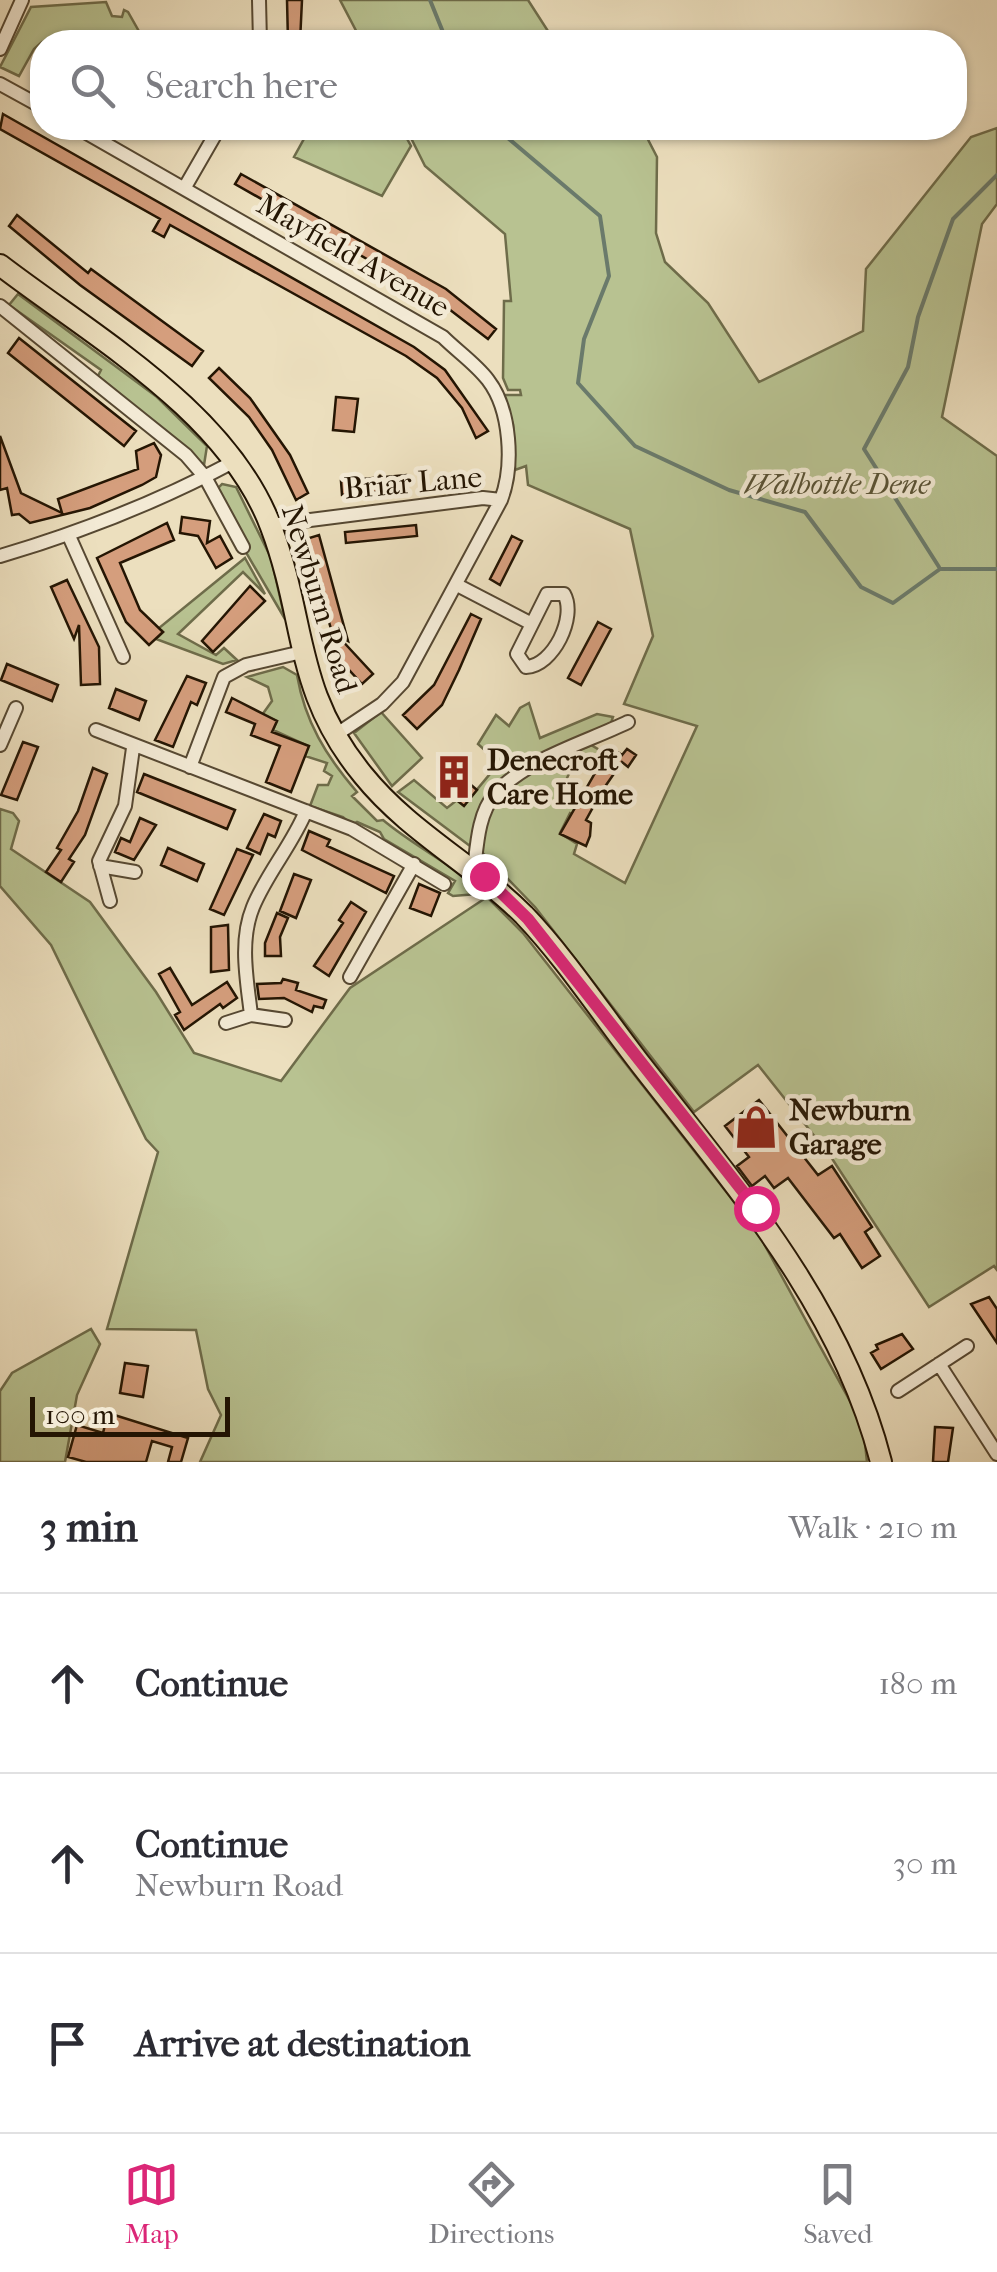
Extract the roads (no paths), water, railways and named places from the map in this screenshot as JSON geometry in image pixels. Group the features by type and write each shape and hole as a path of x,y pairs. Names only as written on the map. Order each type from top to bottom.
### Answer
{"main road":[{"name":"Newburn Road","path":"0,265 191,410 235,460 271,525 308,682 334,736 395,811 474,870 528,919 756,1208 841,1350 870,1420 880,1462"}],"street":[{"path":"0,50 22,0"},
{"path":"259,0 260,30"},
{"path":"0,84 30,101"},
{"name":"Mayfield Avenue","path":"100,140 443,337 490,382 509,439 512,474 501,500 403,682 382,704 334,736"},
{"path":"185,187 212,140"},
{"path":"0,306 186,455 205,476 243,547"},
{"path":"0,556 68,536 235,460"},
{"name":"Briar Lane","path":"271,525 483,498 501,500"},
{"path":"68,536 123,657"},
{"path":"457,586 532,624"},
{"path":"548,594 564,594 568,608 560,638 540,663 526,667 517,654 532,624 548,594"},
{"path":"190,767 224,677 246,666 302,652"},
{"path":"0,745 16,708"},
{"path":"474,870 481,821 494,794 521,774 628,722"},
{"path":"96,730 132,748 352,829 444,884"},
{"path":"110,901 100,866 125,806 132,748"},
{"path":"252,1015 244,950 252,908 306,811"},
{"path":"350,977 414,864"},
{"path":"100,866 135,872"},
{"path":"226,1023 252,1015 285,1020"},
{"path":"898,1392 967,1346"},
{"path":"939,1364 997,1454"}],"waterway":[{"path":"430,0 442,30"},
{"path":"510,140 600,216 609,276 584,339 578,383 635,446 729,490 805,512 861,587 893,603 940,569 997,569"},
{"path":"939,567 864,449 908,367 918,317 953,219 997,175"}],"place":[{"name":"Denecroft Care Home","path":"454,777"},
{"name":"Newburn Garage","path":"756,1127"}],"park label":[{"name":"Walbottle Dene","path":"837,484"}]}
